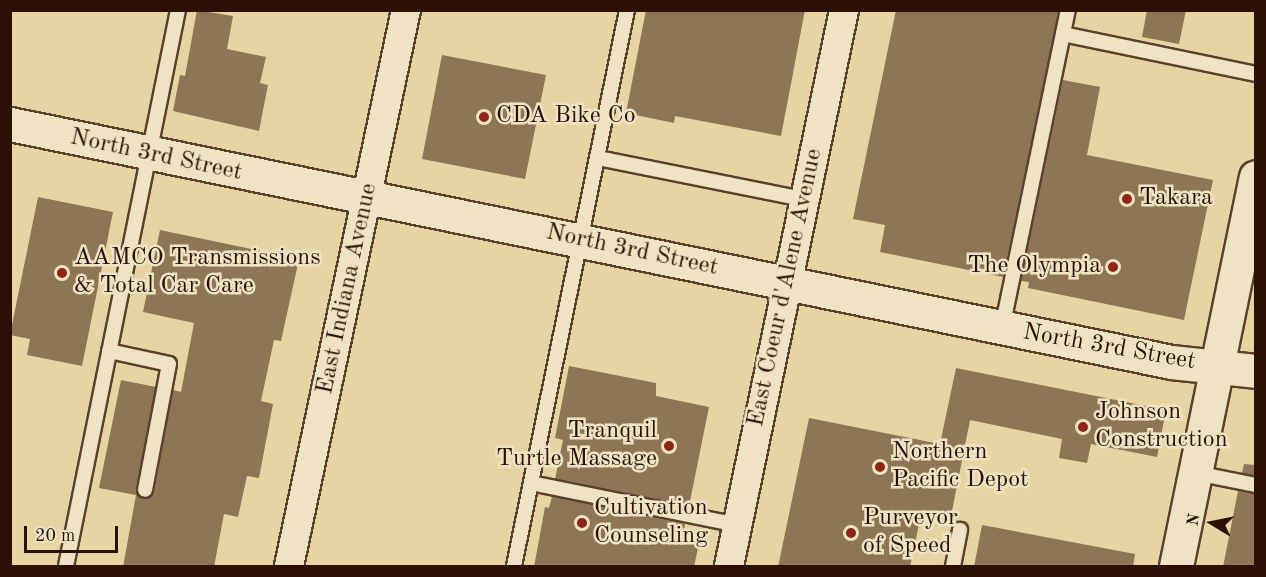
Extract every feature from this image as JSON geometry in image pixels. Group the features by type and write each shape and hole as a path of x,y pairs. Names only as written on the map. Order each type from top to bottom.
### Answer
{"main road":[{"name":"North 3rd Street","path":"10,124 148,155 582,239 787,284 1171,362 1256,371"},
{"path":"1176,567 1254,193"}],"street":[{"name":"East Indiana Avenue","path":"289,567 406,10"},
{"name":"East Coeur d'Alene Avenue","path":"729,567 844,10"}],"lane":[{"path":"66,567 178,10"},
{"path":"514,567 627,10"},
{"path":"1002,328 1068,10"},
{"path":"1063,34 1256,74"},
{"path":"598,158 804,200"},
{"path":"109,351 168,364 145,490"},
{"path":"1196,473 1256,485"},
{"path":"531,483 738,525"},
{"path":"953,567 960,530"}],"building":[{"path":"197,10 233,16 227,49 266,57 260,83 268,85 259,131 173,111 180,75 185,76"},
{"path":"646,10 805,10 781,136 675,116 674,123 626,113"},
{"path":"896,10 1059,10 1003,277 880,252 885,225 853,219"},
{"path":"1147,10 1186,10 1179,44 1142,37"},
{"name":"CDA Bike Co","path":"442,55 546,75 525,179 422,159"},
{"path":"1063,80 1100,87 1087,155 1213,180 1184,320 1028,288 1029,282 1021,281"},
{"name":"AAMCO Transmissions & Total Car Care","path":"38,197 113,212 82,366 27,355 30,339 10,335"},
{"path":"160,230 299,259 281,341 274,340 261,401 273,404 259,478 247,476 238,517 224,514 214,567 123,567 136,495 99,488 121,380 156,387 136,488 143,499 154,492 173,390 181,392 194,323 143,312"},
{"path":"569,366 656,383 656,396 709,407 689,506 555,479 563,440 555,438"},
{"path":"956,368 1166,410 1157,457 1091,444 1087,463 1059,458 1062,439 970,420 951,516 922,510 910,567 778,567 809,418 940,444"},
{"path":"1244,464 1256,465 1256,476 1242,473"},
{"path":"1238,491 1256,494 1256,567 1223,567"},
{"name":"Cultivation Counseling","path":"552,496 685,524 683,535 700,538 694,567 534,567 545,507 549,508"},
{"path":"982,525 1135,554 1133,567 974,567"}],"place":[{"name":"CDA Bike Co","path":"484,117"},
{"name":"Takara","path":"1127,199"},
{"name":"The Olympia","path":"1113,267"},
{"name":"AAMCO Transmissions & Total Car Care","path":"62,273"},
{"name":"Johnson Construction","path":"1083,427"},
{"name":"Tranquil Turtle Massage","path":"669,446"},
{"name":"Northern Pacific Depot","path":"880,467"},
{"name":"Cultivation Counseling","path":"582,523"},
{"name":"Purveyor of Speed","path":"851,533"}]}
